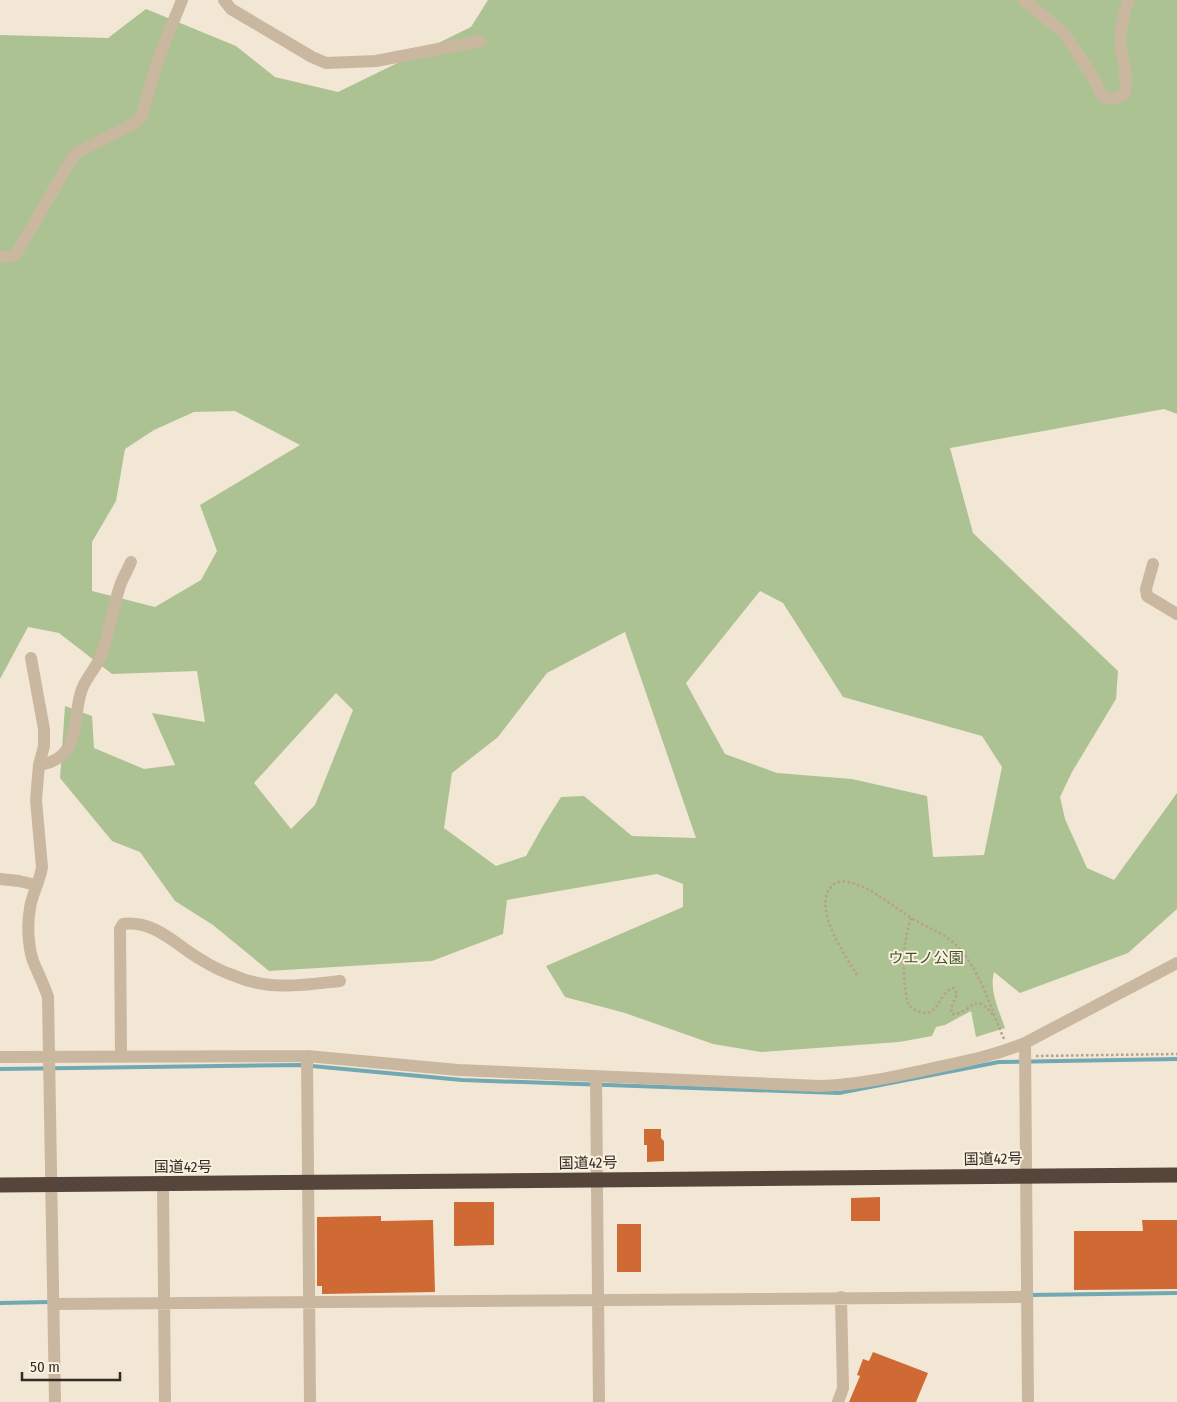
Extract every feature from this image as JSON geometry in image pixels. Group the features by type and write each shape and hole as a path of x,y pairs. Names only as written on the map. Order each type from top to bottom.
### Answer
{"highway":[{"name":"国道42号","path":"0,1185 1177,1175"}],"street":[{"path":"0,257 15,256 76,153 135,123 142,115 157,62 182,0"},
{"path":"224,0 231,9 312,57 326,63 376,61 480,41"},
{"path":"1024,0 1064,33 1105,98 1116,98 1125,94 1127,84 1121,44 1122,19 1128,0"},
{"path":"39,765 51,763 62,756 70,744 77,722 83,688 96,667 102,652 121,582 131,562"},
{"path":"1153,564 1146,588 1147,596 1177,614"},
{"path":"31,658 44,729 44,746 39,765 36,800 42,867 30,908 29,944 48,997 55,1402"},
{"path":"0,880 19,881 36,885"},
{"path":"121,1056 120,929 122,924 135,922 159,931 201,960 236,977 276,987 340,982"},
{"path":"0,1057 307,1056 458,1070 830,1086 894,1077 1008,1050 1177,963"},
{"path":"1024,1043 1028,1402"},
{"path":"307,1056 310,1402"},
{"path":"596,1076 599,1299 598,1402"},
{"path":"163,1185 165,1402"},
{"path":"54,1304 1027,1297"},
{"path":"838,1402 843,1388 841,1298"}],"path":[{"path":"857,975 829,924 825,900 829,889 836,882 845,881 859,885 911,918 945,936 958,947 980,980 1008,1050"},
{"path":"911,918 906,932 904,953 908,1005 915,1011 923,1013 931,1011 937,1007 944,994 949,989 954,988 957,994 951,1008 952,1014 977,1003 982,1004 995,1018"},
{"path":"1025,1056 1177,1054"}],"green space":[{"name":"ウエノ公園","path":"488,0 1177,0 1177,414 1164,409 950,448 973,533 1118,671 1116,699 1072,772 1060,797 1065,819 1087,868 1114,880 1177,793 1177,909 1128,953 1020,993 994,972 994,993 1005,1028 976,1037 971,1011 945,1025 936,1027 932,1036 899,1042 761,1052 713,1044 625,1013 565,997 546,966 683,907 683,884 657,874 507,900 503,934 432,961 269,971 213,925 175,901 140,852 112,841 60,778 65,706 92,716 94,748 144,769 175,765 152,713 205,722 197,671 112,674 59,633 28,627 0,679 0,35 108,38 146,9 236,46 275,77 338,92 471,27","holes":["235,411 300,445 200,505 217,551 201,580 155,607 92,591 92,542 116,501 125,449 154,430 194,412","760,591 783,603 843,697 982,736 1002,767 984,855 933,857 927,796 852,779 777,773 725,754 686,683","625,632 696,838 632,836 584,796 561,797 526,856 496,866 444,828 452,773 498,737 547,673","336,693 353,710 315,805 291,829 254,783"]}],"building":[{"path":"644,1129 661,1129 661,1138 664,1141 664,1161 647,1162 647,1145 644,1145"},
{"path":"880,1197 880,1221 851,1221 851,1198"},
{"path":"454,1202 494,1202 494,1245 454,1246"},
{"path":"381,1216 381,1221 433,1220 435,1292 322,1294 322,1286 317,1286 317,1217"},
{"path":"1142,1220 1177,1220 1177,1289 1074,1290 1074,1231 1143,1231"},
{"path":"617,1224 641,1224 641,1272 617,1272"},
{"path":"873,1352 928,1373 916,1402 849,1402 860,1376 857,1375 863,1359 869,1361"}],"waterway":[{"path":"0,1069 301,1065 462,1080 839,1093 999,1062 1177,1059"},
{"path":"1029,1295 1177,1293"},
{"path":"0,1303 50,1302"}]}
